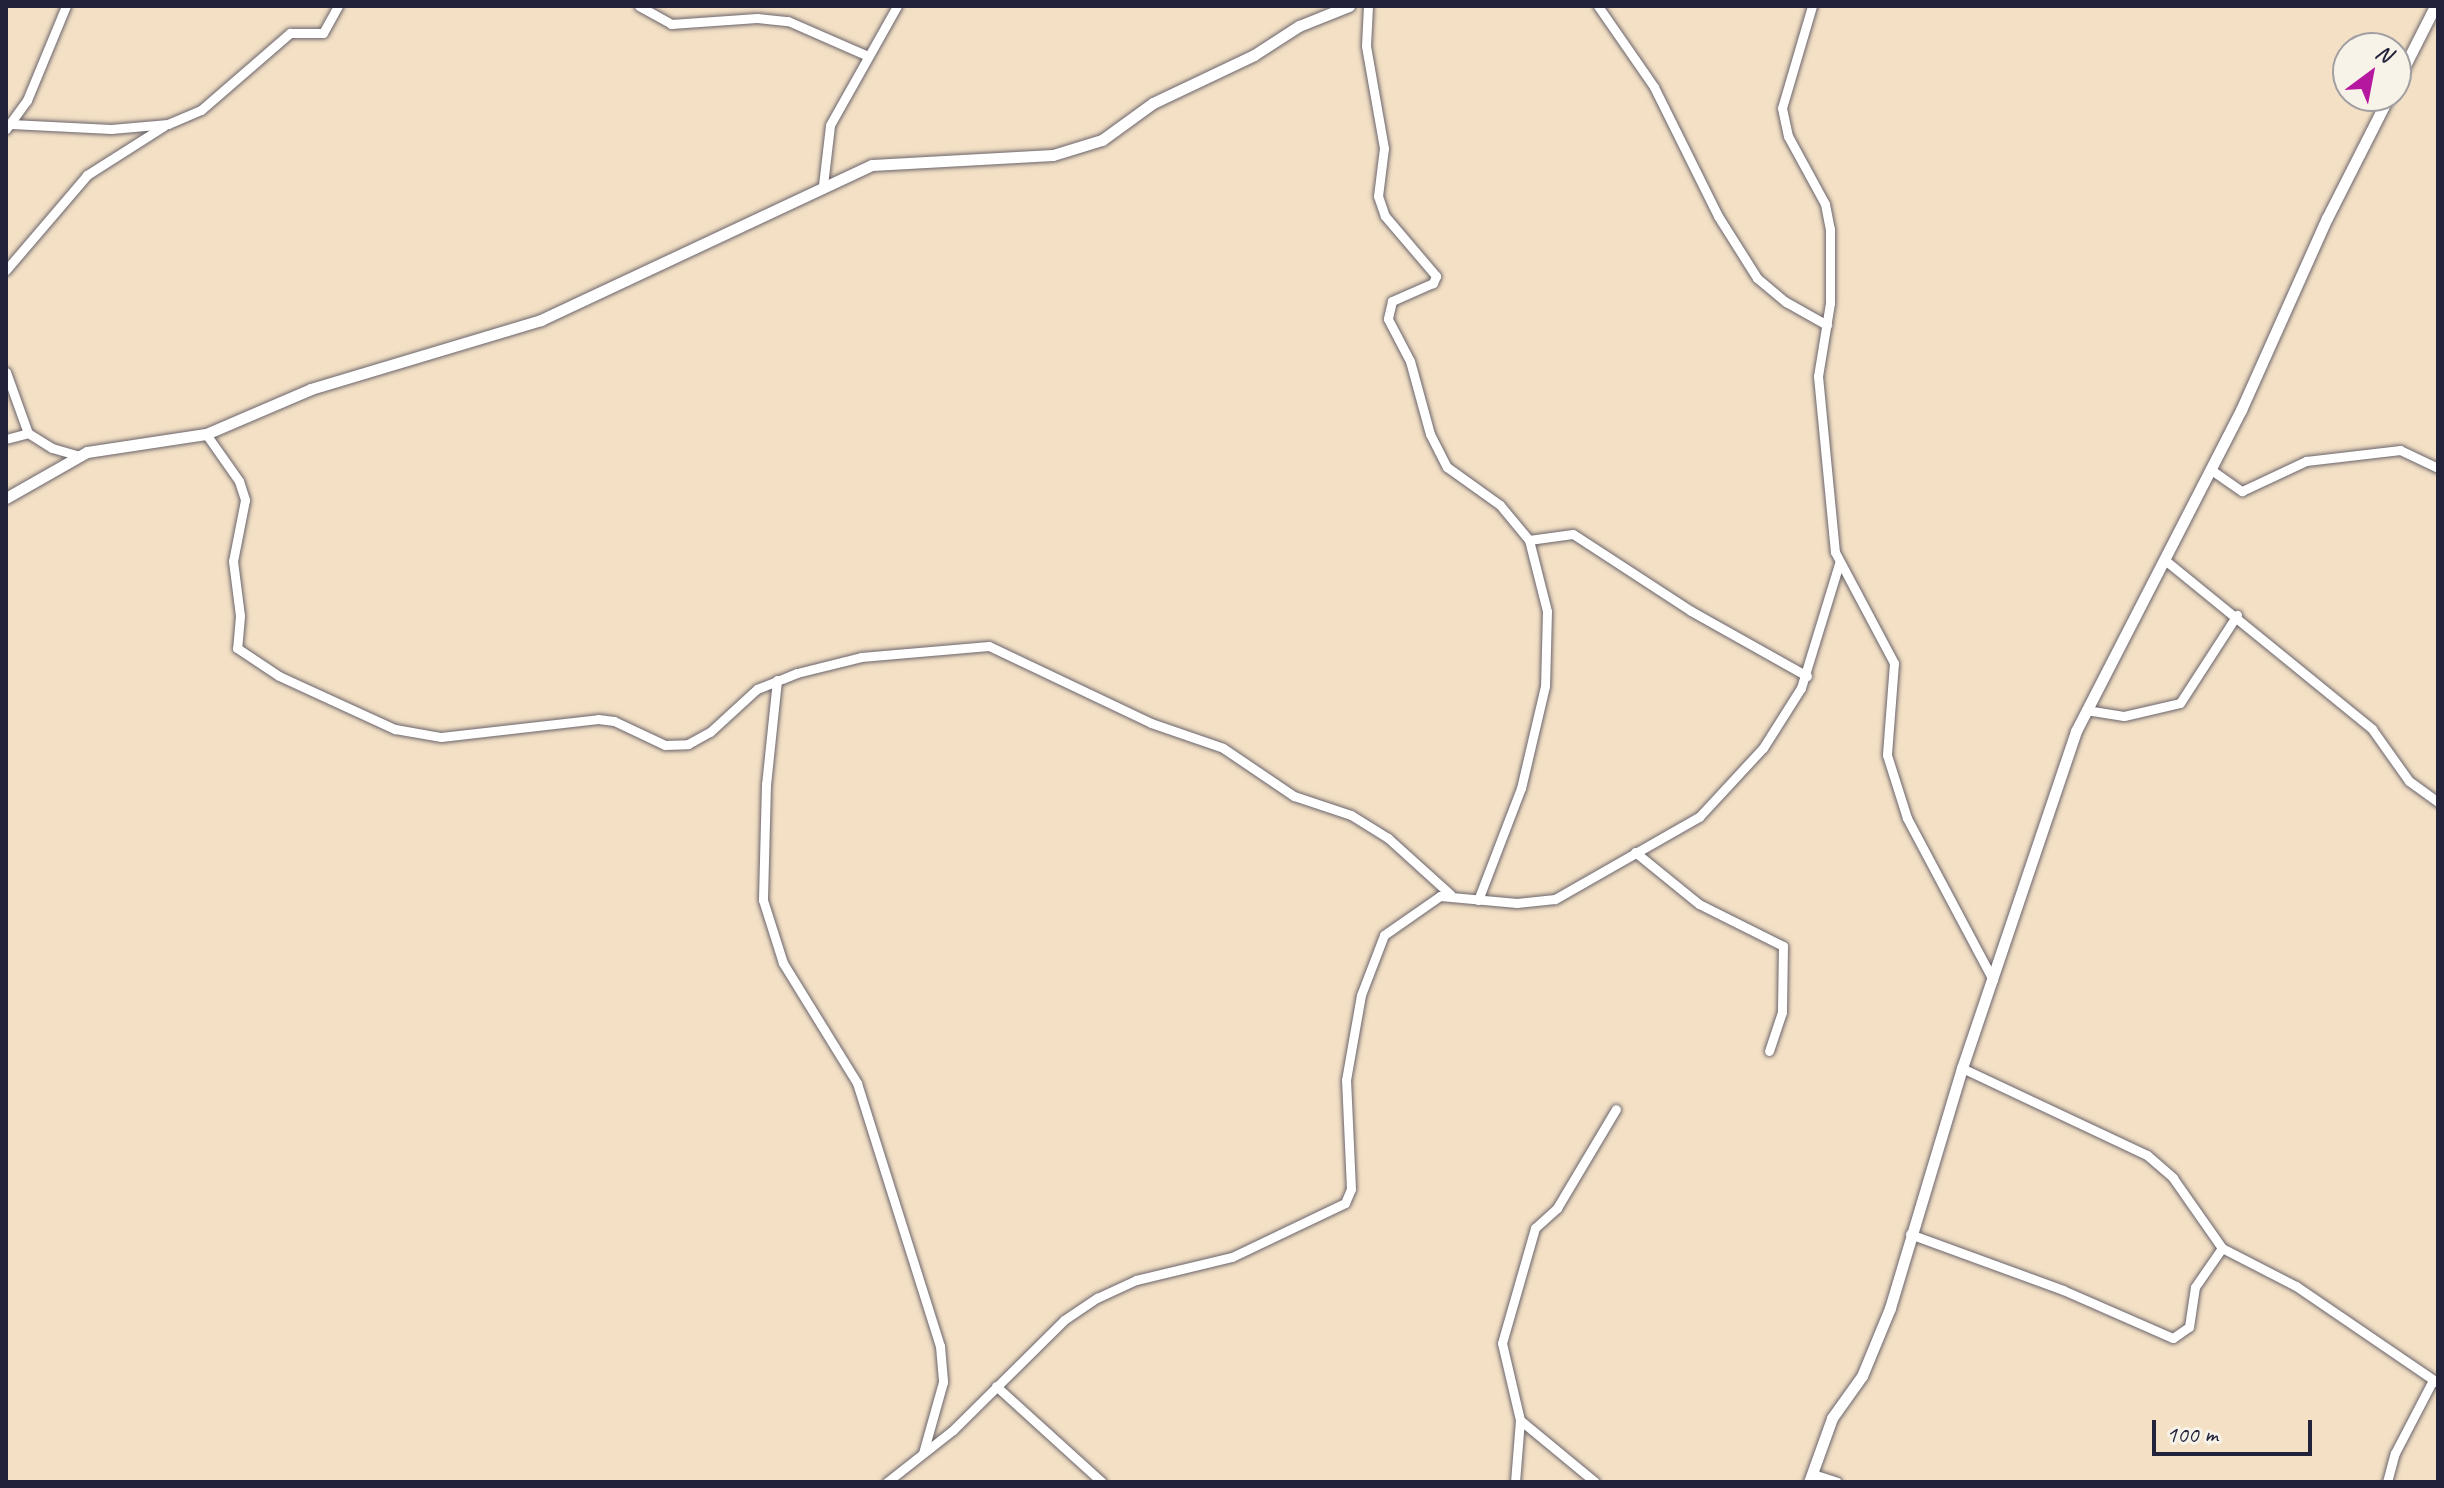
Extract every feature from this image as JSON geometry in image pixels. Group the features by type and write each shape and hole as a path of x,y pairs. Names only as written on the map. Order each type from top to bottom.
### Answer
{"street":[{"path":"66,6 39,74 9,127 111,129 168,124"},
{"path":"6,270 87,175 168,124 201,110 290,33 323,33 338,6"},
{"path":"639,6 671,24 757,18 788,21 868,56"},
{"path":"823,185 830,125 897,6"},
{"path":"6,498 80,456 116,445 206,434 311,389 541,320 823,185 872,165 1053,155 1102,140 1153,103 1254,55 1299,26 1349,6"},
{"path":"1368,6 1366,46 1384,148 1378,196 1385,216 1436,276 1433,283 1392,301 1388,319 1410,361 1430,434 1447,467 1500,505 1529,540 1547,611 1545,686 1516,805 1478,900"},
{"path":"1598,6 1654,87 1718,216 1757,278 1786,302 1827,325"},
{"path":"1812,6 1782,108 1788,136 1825,204 1831,255 1819,398 1839,564 1894,663 1887,755 1907,818 1994,982"},
{"path":"2412,51 2435,6"},
{"path":"1837,1482 1811,1478 1832,1418 1862,1376 1890,1308 1910,1234 1945,1138 1962,1068 1994,982 2044,820 2086,710 2210,469 2381,112"},
{"path":"6,372 28,433 52,448 80,456"},
{"path":"6,439 28,433"},
{"path":"206,434 239,481 245,500 233,561 240,616 237,648 279,676 395,729 441,737 598,719 674,746 710,732 757,689 777,680 861,657 989,646 1151,723 1223,748 1294,796 1351,815 1388,838 1429,880 1450,894 1478,900 1543,902 1686,827 1732,787 1763,748 1807,676 1839,564"},
{"path":"2210,469 2242,491 2306,461 2400,450 2438,468"},
{"path":"1529,540 1573,534 1691,611 1807,676"},
{"path":"2165,560 2237,615 2372,729 2409,781 2438,802"},
{"path":"2086,710 2124,716 2180,703 2237,615"},
{"path":"777,680 766,784 763,900 783,963 857,1083 940,1346 943,1382 923,1453"},
{"path":"1635,852 1699,904 1783,946 1782,1012 1769,1051"},
{"path":"1427,902 1429,880"},
{"path":"890,1481 1064,1320 1097,1298 1156,1274 1232,1257 1345,1203 1351,1189 1346,1080 1371,959 1393,924 1427,902 1450,894"},
{"path":"1962,1068 2147,1155 2173,1178 2222,1248 2296,1286 2436,1381 2399,1445 2387,1482"},
{"path":"1515,1482 1520,1420 1501,1346 1535,1228 1557,1208 1616,1109"},
{"path":"1910,1234 2063,1290 2173,1338 2186,1333 2195,1287 2222,1248"},
{"path":"996,1386 1102,1482"},
{"path":"1520,1420 1595,1482"}]}
